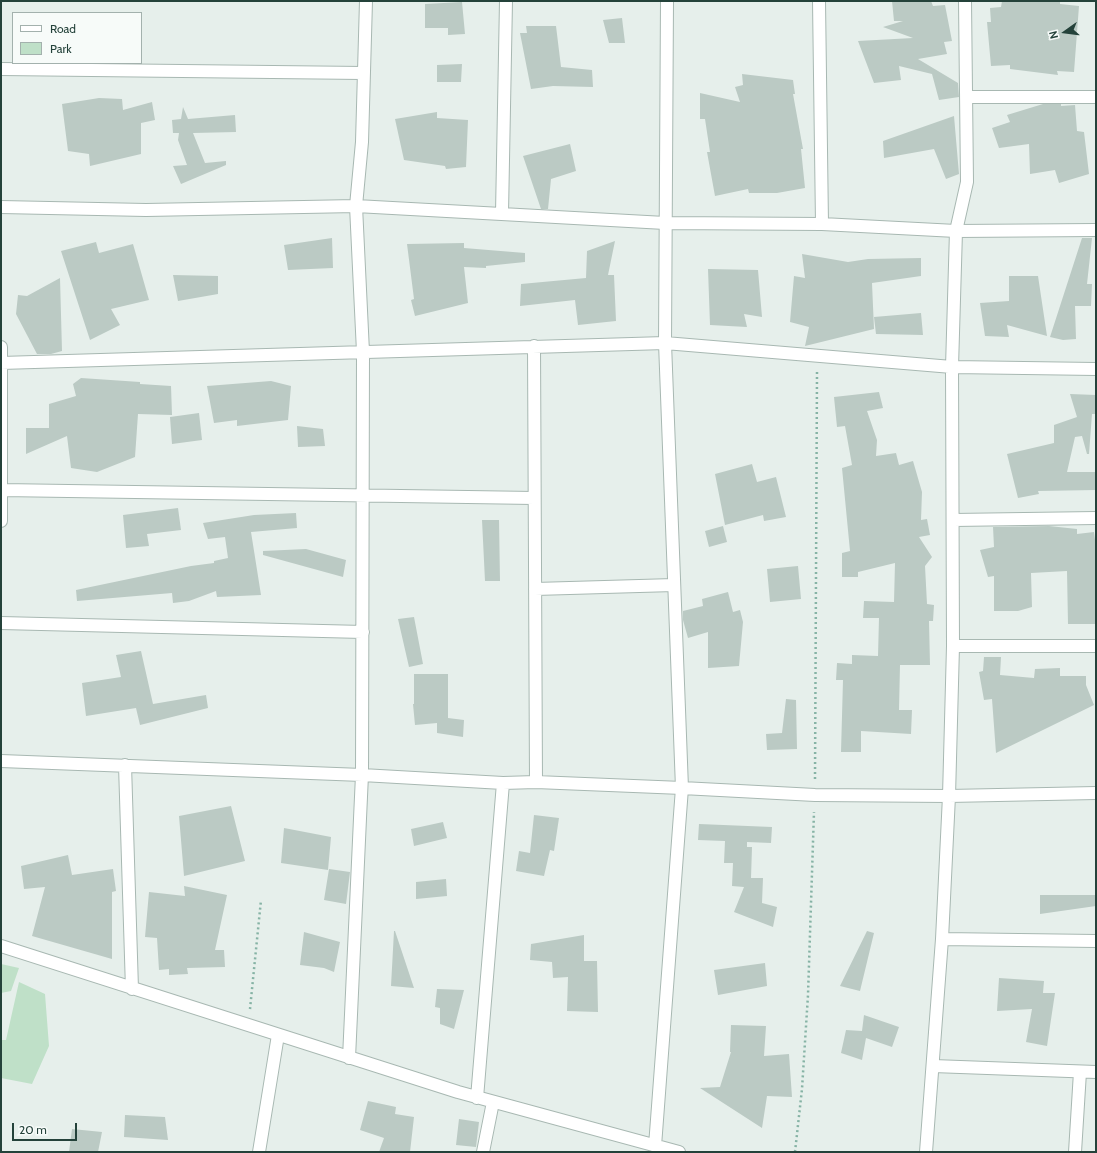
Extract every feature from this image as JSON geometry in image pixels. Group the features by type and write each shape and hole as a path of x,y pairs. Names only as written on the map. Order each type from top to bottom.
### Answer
{"street":[{"path":"350,1058 362,775 363,352 356,206 362,142 366,1"},
{"path":"502,213 506,1"},
{"path":"655,1146 682,788 665,343 667,1"},
{"path":"819,1 822,224"},
{"path":"926,1152 942,939 949,796 953,646 952,367 956,231 967,182 965,1"},
{"path":"1,69 363,73"},
{"path":"967,97 1096,97"},
{"path":"1,207 146,210 356,206 665,223 822,224 956,231 1096,230"},
{"path":"1,363 665,343 952,367 1096,369"},
{"path":"534,346 536,782"},
{"path":"1,347 1,521"},
{"path":"2,490 534,498"},
{"path":"953,520 1096,518"},
{"path":"535,589 674,585"},
{"path":"1,623 363,632"},
{"path":"953,646 1096,646"},
{"path":"1,761 362,775 503,783 536,782 682,788 815,795 949,796 1096,793"},
{"path":"125,765 132,990"},
{"path":"477,1098 503,783"},
{"path":"942,939 1096,941"},
{"path":"1,946 132,990 249,1025 477,1098 680,1152"},
{"path":"259,1152 278,1035"},
{"path":"933,1066 1096,1072"},
{"path":"1075,1152 1080,1072"},
{"path":"483,1152 494,1102"}],"path":[{"path":"795,1152 802,1089 808,995 815,795 817,356"},
{"path":"249,1025 261,900"}],"green space":[{"path":"1,964 19,968 11,991 1,993"},
{"path":"19,982 45,994 49,1046 32,1084 1,1078 1,1040 6,1040"}],"building":[{"path":"892,1 931,1 933,6 945,5 952,41 944,42 947,54 918,59 958,83 959,97 939,100 932,74 899,66 901,80 874,83 858,41 913,38 883,27 903,21 894,21"},
{"path":"1002,1 1060,1 1060,4 1079,6 1074,72 1057,71 1058,75 1010,69 1010,65 991,66 987,22 991,22 990,8 1001,7"},
{"path":"462,2 465,34 448,35 448,28 425,28 425,4"},
{"path":"622,18 625,43 609,43 603,20"},
{"path":"526,26 556,26 561,67 592,70 593,87 553,86 531,89 520,33 527,33"},
{"path":"462,64 461,82 437,82 437,65"},
{"path":"742,74 793,80 795,94 793,94 803,149 801,149 805,188 777,193 749,193 748,189 715,196 707,152 710,152 705,119 700,119 700,93 740,102 735,87 743,85"},
{"path":"99,98 122,99 123,110 152,102 155,120 141,123 141,154 90,166 89,154 68,151 62,104"},
{"path":"1043,104 1061,104 1061,106 1075,105 1077,131 1084,132 1089,174 1059,183 1055,170 1030,174 1029,144 999,148 992,128 1010,122 1007,115"},
{"path":"183,107 188,119 235,115 236,132 193,133 205,163 226,161 226,165 181,184 173,166 187,165 178,140 179,133 173,133 172,120 181,119"},
{"path":"437,112 437,118 468,120 466,167 446,169 445,166 404,160 395,119"},
{"path":"954,116 959,174 946,179 934,149 884,158 883,141"},
{"path":"570,144 576,171 551,179 548,209 541,209 523,156"},
{"path":"332,238 333,268 288,270 284,245"},
{"path":"1082,238 1092,238 1087,284 1092,284 1091,306 1075,306 1076,339 1063,340 1050,337"},
{"path":"615,241 608,275 614,275 616,321 578,325 575,300 520,306 521,284 586,278 587,251"},
{"path":"96,242 99,253 133,244 149,300 111,309 120,325 90,340 61,251"},
{"path":"464,243 464,248 525,253 525,262 486,266 486,268 464,267 468,303 415,316 411,300 414,299 407,244"},
{"path":"802,254 848,262 868,259 921,258 921,276 872,283 874,329 805,346 809,327 790,322 794,276 805,278"},
{"path":"708,269 758,270 762,317 744,314 747,327 710,325"},
{"path":"173,275 218,276 218,294 178,301"},
{"path":"1009,276 1038,276 1047,336 1007,325 1009,337 985,336 980,303 1009,301"},
{"path":"60,278 62,351 51,354 37,354 16,314 18,295 27,296"},
{"path":"921,313 923,335 876,334 874,317"},
{"path":"81,378 140,382 140,384 171,386 172,415 138,414 135,457 97,472 71,468 67,436 26,454 26,428 49,428 49,404 76,396 73,384"},
{"path":"271,381 291,386 288,420 237,426 237,420 214,423 207,386"},
{"path":"879,392 883,408 867,411 877,440 876,456 896,453 899,465 913,461 922,492 921,520 927,519 930,535 919,537 932,557 925,566 927,604 934,605 933,621 929,621 930,665 900,665 899,710 912,710 911,734 861,731 861,752 841,752 843,680 836,680 837,663 852,664 852,655 878,656 879,618 863,618 864,601 894,602 895,563 858,572 858,577 842,577 842,553 850,551 842,468 852,465 845,426 837,427 834,397"},
{"path":"1070,394 1096,395 1096,414 1092,414 1089,454 1087,454 1082,436 1075,437 1067,472 1096,472 1096,490 1038,491 1039,494 1018,498 1007,454 1054,443 1054,425 1077,417"},
{"path":"199,413 202,440 172,444 170,417"},
{"path":"297,426 323,429 325,446 298,447"},
{"path":"752,464 757,482 776,477 786,517 764,521 763,515 725,525 715,474"},
{"path":"178,508 181,530 147,534 149,546 126,548 123,515"},
{"path":"296,513 297,528 251,532 261,595 217,597 216,591 189,601 173,603 172,593 77,601 76,590 191,566 214,563 214,561 228,558 225,537 208,539 203,523 254,515"},
{"path":"482,520 499,520 500,581 485,581"},
{"path":"723,526 727,542 709,547 705,531"},
{"path":"1049,526 1077,529 1077,534 1094,532 1096,547 1096,624 1068,624 1067,571 1031,573 1032,607 1018,611 994,611 994,576 988,577 980,550 994,547 993,527"},
{"path":"306,549 346,560 343,577 263,555 263,551"},
{"path":"798,566 801,599 770,602 767,569"},
{"path":"728,592 733,612 740,610 743,622 739,666 708,668 708,632 688,638 683,620 683,611 703,606 702,599"},
{"path":"414,617 423,664 409,667 398,619"},
{"path":"141,651 153,704 206,695 208,708 140,725 136,708 86,716 82,683 121,677 116,655"},
{"path":"984,657 1001,657 1000,675 1034,678 1035,669 1060,668 1060,676 1086,676 1086,685 1094,705 996,753 992,699 984,700 979,672 983,671"},
{"path":"414,674 448,674 448,718 464,720 463,737 437,733 437,723 415,725 413,704"},
{"path":"786,699 796,700 797,749 767,750 766,734 782,733"},
{"path":"231,806 245,861 184,876 179,816"},
{"path":"534,815 559,818 554,851 550,850 544,876 516,871 519,851 530,853"},
{"path":"443,822 447,838 414,846 411,829"},
{"path":"699,824 772,827 771,843 747,842 747,847 752,847 751,878 763,878 762,903 777,907 773,927 734,912 744,887 732,886 733,863 724,863 725,841 698,840"},
{"path":"284,828 331,837 328,870 281,863"},
{"path":"68,855 72,875 113,869 116,891 112,892 112,959 32,936 45,887 24,889 21,866"},
{"path":"329,869 350,872 346,904 324,900"},
{"path":"446,879 447,896 416,899 416,882"},
{"path":"184,886 227,895 215,950 224,950 225,967 187,968 188,974 169,975 169,969 159,970 157,938 145,937 149,892 185,896"},
{"path":"1040,895 1096,895 1096,906 1040,914"},
{"path":"395,931 414,988 391,986"},
{"path":"867,931 874,933 860,991 840,986"},
{"path":"304,932 340,942 334,972 324,968 300,965"},
{"path":"584,935 584,961 597,961 598,1012 567,1011 568,977 553,978 552,962 530,960 531,944"},
{"path":"765,963 767,986 718,995 714,970"},
{"path":"999,978 1044,981 1043,993 1055,993 1047,1046 1026,1042 1032,1009 997,1011"},
{"path":"437,989 464,990 454,1029 440,1024 440,1008 435,1007"},
{"path":"864,1015 899,1027 892,1047 866,1038 862,1060 841,1053 846,1030 862,1031"},
{"path":"731,1025 766,1026 764,1056 789,1054 792,1097 767,1096 762,1128 700,1088 720,1087 731,1052"},
{"path":"368,1101 396,1107 395,1114 414,1117 410,1152 379,1152 384,1138 360,1130"},
{"path":"125,1115 165,1117 168,1140 124,1137"},
{"path":"459,1119 479,1122 476,1147 456,1145"},
{"path":"72,1129 102,1132 98,1152 69,1152"}]}
